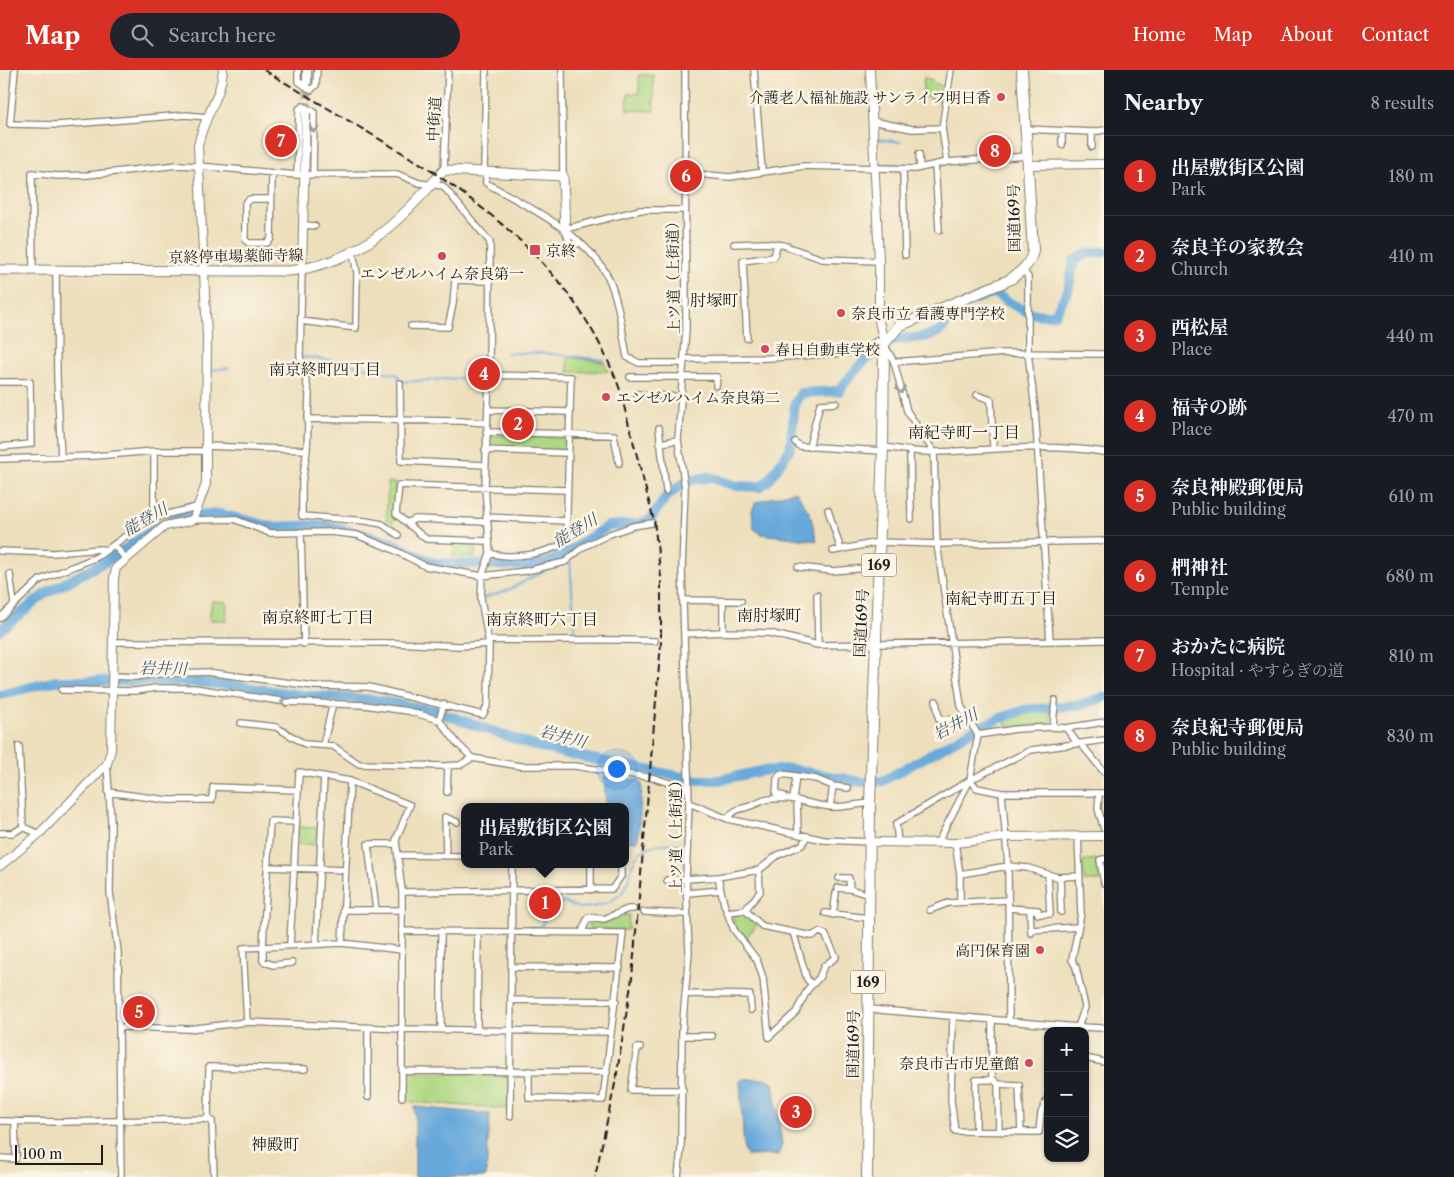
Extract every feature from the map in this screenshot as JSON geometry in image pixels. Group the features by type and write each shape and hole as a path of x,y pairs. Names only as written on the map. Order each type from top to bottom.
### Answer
{"highway":[{"name":"国道169号","path":"866,1177 870,787 883,449 889,360 884,344 899,326 1009,280 1023,270 1030,261 1032,250 1022,70"}],"main road":[{"path":"444,170 563,176 565,230"},
{"name":"京終停車場薬師寺線","path":"0,270 204,271 302,270 316,268 353,253 372,241 400,218 444,170"}],"street":[{"path":"15,70 10,124 58,124 186,115 207,117"},
{"path":"121,1177 118,952 110,892 111,821 107,764 111,750 114,578 116,568 125,558 165,526 195,513 206,484 206,336 199,140 207,117 222,86 223,70"},
{"path":"298,70 298,81 311,90 316,85 316,70"},
{"path":"307,70 307,81"},
{"name":"中街道","path":"444,170 448,70"},
{"path":"486,70 486,183 565,230 580,243 607,276 617,306 627,357 639,363 779,358 859,352 877,341 884,344"},
{"path":"562,70 563,176"},
{"name":"上ツ道（上街道）","path":"678,1177 681,1149 682,1036 690,952 686,879 688,788 683,600 685,483 678,440 680,397 685,361 685,70"},
{"path":"754,70 762,171"},
{"path":"870,70 879,261 879,321 884,344"},
{"path":"948,162 942,128 951,70"},
{"path":"313,175 314,112 303,106 299,109 300,175 304,226 300,356 308,389 308,419 307,450 302,483 302,516 336,517 374,522 382,524 398,535"},
{"path":"300,175 306,110"},
{"path":"872,121 912,129 942,128"},
{"path":"1026,129 1092,132 1104,130"},
{"path":"1062,131 1062,146"},
{"path":"1092,132 1092,147"},
{"path":"919,154 920,167"},
{"path":"684,173 730,177 804,166 903,169 948,162 1027,161 1104,164"},
{"path":"33,270 32,173 58,176 88,175 178,165 300,175 397,174 419,183 443,186 490,242 489,375 485,450 488,556 482,574 481,599 489,642 488,704 484,715 369,687 314,686 206,672 112,677"},
{"path":"935,165 939,230"},
{"path":"903,169 905,255"},
{"path":"271,199 250,199 245,203 245,240 249,243 267,243 271,239 272,173"},
{"path":"565,230 640,210 685,210"},
{"path":"304,226 315,226"},
{"path":"734,244 777,245 822,259 879,261"},
{"path":"747,338 741,260 774,257 777,245"},
{"path":"301,321 356,328 357,273 353,253"},
{"path":"56,270 57,378 61,457"},
{"path":"1023,270 1028,277 1028,354 1037,447 1050,641"},
{"path":"411,326 448,327 453,304 455,280 490,281"},
{"path":"938,842 970,780 977,733 961,706 953,643 936,544 934,452 907,412 889,360 945,356 1104,354"},
{"path":"488,556 544,552 566,542 566,490 571,377 489,375"},
{"path":"630,377 717,377 716,386"},
{"path":"0,382 30,382 32,444 0,447"},
{"path":"400,384 401,461 485,465"},
{"path":"637,394 680,397"},
{"path":"977,395 990,400 993,447"},
{"path":"809,447 820,404 836,403"},
{"path":"488,410 569,412"},
{"path":"308,419 486,423"},
{"path":"659,428 666,491"},
{"path":"486,432 614,435 619,463"},
{"path":"660,442 678,440"},
{"path":"795,442 799,446 809,447 934,452 993,447 1069,447 1104,452"},
{"path":"0,459 95,456 154,450 206,448 307,450"},
{"path":"154,450 154,519"},
{"path":"485,450 568,453"},
{"path":"910,450 911,519"},
{"path":"488,541 426,539 396,514 399,485 566,490"},
{"path":"828,510 841,550"},
{"path":"0,618 40,580 97,557 115,546 142,524 154,519 195,513 227,518 270,532 330,532 357,535 392,549 425,566 482,574 526,571 565,562 583,547 610,534 633,526 652,523"},
{"path":"407,523 415,519 566,521"},
{"path":"301,532 304,644"},
{"path":"834,551 879,542 936,544 1104,542"},
{"path":"115,546 125,558"},
{"path":"0,551 53,553 100,548 108,550"},
{"path":"798,567 833,572 879,567"},
{"path":"10,574 14,604"},
{"path":"817,596 818,645"},
{"path":"683,600 741,601"},
{"path":"723,601 723,632"},
{"path":"684,634 723,632 770,633 818,645 1104,640"},
{"path":"112,642 394,643 460,646 489,642 558,641 593,638 655,641"},
{"path":"62,690 194,688 287,702 333,703 408,711 439,719 457,743 472,758 520,766 575,766 654,778 688,788"},
{"path":"1053,727 1052,712 1055,700"},
{"path":"936,701 939,719 969,721"},
{"path":"323,746 333,703"},
{"path":"439,719 443,706"},
{"path":"977,733 1053,727 1066,728 1104,722"},
{"path":"241,723 276,727 305,744 333,746 359,764 448,766 460,765 472,758"},
{"path":"1066,728 1079,744 1101,762 1104,772"},
{"path":"898,842 896,824 970,780 1031,750 1104,740"},
{"path":"19,746 23,827"},
{"path":"0,866 39,834 107,764"},
{"path":"447,792 448,766"},
{"path":"290,945 299,772 350,781 410,805 396,840 402,892 403,931 402,1097"},
{"path":"792,799 776,794 777,779 781,774 816,778 833,786 848,788"},
{"path":"316,944 324,776"},
{"path":"796,776 792,799 798,833"},
{"path":"970,780 977,788 1002,793 1102,793 1098,809 1104,828"},
{"path":"342,943 350,781"},
{"path":"830,807 833,786"},
{"path":"108,792 167,800 212,800 214,787 298,790"},
{"path":"1002,793 1008,866 1009,1021"},
{"path":"728,819 733,810 739,807 754,805 771,798 792,799 830,807 870,803"},
{"path":"688,803 728,819 824,840 955,843 1006,838 1078,835 1104,836"},
{"path":"446,856 445,817 457,822"},
{"path":"292,963 273,965 263,961 263,946 270,820 296,822"},
{"path":"23,827 39,834"},
{"path":"0,833 13,833 23,827"},
{"path":"1078,835 1081,914 1072,960 1076,967 1085,1007 1079,1027"},
{"path":"666,880 718,877 760,870 778,855 802,845 807,836"},
{"path":"955,843 960,874 960,902"},
{"path":"376,910 368,844 396,844"},
{"path":"398,855 461,856"},
{"path":"1104,859 1100,860 1104,883"},
{"path":"960,874 1008,866 1028,868 1060,877 1080,876"},
{"path":"268,867 345,870"},
{"path":"510,1116 512,868"},
{"path":"591,868 591,890"},
{"path":"402,892 512,892 612,889 621,876 621,868"},
{"path":"727,912 745,910 760,892 760,870"},
{"path":"1008,908 1038,910 1038,914 1050,914 1048,875"},
{"path":"718,877 734,930 757,960 763,978 770,1037 796,1012 812,985 819,978 824,966 836,957 825,934 819,932 812,936 762,926 745,910"},
{"path":"1060,877 1061,912"},
{"path":"839,878 849,878 850,889"},
{"path":"833,915 837,891 850,889 869,896"},
{"path":"687,893 721,890"},
{"path":"930,910 948,903 1008,900"},
{"path":"582,932 588,917 604,919 628,909 633,909"},
{"path":"344,910 402,910"},
{"path":"1030,910 1031,932 1078,927"},
{"path":"644,912 688,914"},
{"path":"825,913 869,918"},
{"path":"403,931 623,933 603,1100 529,1098 529,1071"},
{"path":"441,931 441,1029"},
{"path":"478,932 478,1029"},
{"path":"793,932 807,979 812,985"},
{"path":"247,1022 243,948 342,943 402,950"},
{"path":"511,967 620,968"},
{"path":"685,994 750,995 751,1010"},
{"path":"511,1000 616,1001"},
{"path":"868,1009 1061,1027"},
{"path":"953,1016 951,1100 955,1131 1039,1132 1041,1113 1044,1106"},
{"path":"992,1020 992,1080"},
{"path":"119,1027 188,1029 247,1022 368,1028 478,1029 510,1032 610,1032"},
{"path":"368,1028 368,1097"},
{"path":"1089,1029 1104,1028"},
{"path":"682,1036 712,1036"},
{"path":"640,1048 638,1048 631,1090 682,1090"},
{"path":"1089,1059 1104,1062"},
{"path":"208,1119 210,1066 305,1069"},
{"path":"402,1071 510,1070 607,1072"},
{"path":"976,1131 976,1080 992,1080 998,1084 1019,1085 1021,1132"},
{"path":"998,1084 999,1132"},
{"path":"0,1120 120,1122 208,1119 212,1121 213,1128 214,1177"},
{"path":"0,1158 16,1159 15,1121"}],"green space":[{"path":"639,75 653,75 654,111 627,110 628,94 639,93"},
{"path":"924,77 945,88 942,102 922,95"},
{"path":"568,357 604,362 608,371 568,372"},
{"path":"490,435 565,438 565,451 489,449"},
{"path":"388,482 396,483 394,515 396,517 389,527 386,525"},
{"path":"454,543 475,544 475,557 453,556"},
{"path":"212,601 227,602 226,620 209,620"},
{"path":"1050,712 1050,723 1008,728 1004,721 1024,714"},
{"path":"297,827 319,828 318,845 297,844"},
{"path":"1095,859 1101,881 1084,881 1083,861"},
{"path":"540,896 559,896 559,902 551,905 546,911 531,911 530,906 534,905"},
{"path":"629,914 628,930 591,929 588,925 589,920 606,922"},
{"path":"733,914 744,914 757,925 745,939 734,926"},
{"path":"407,1073 509,1073 508,1109 411,1102 406,1095 405,1076"}],"water":[{"path":"796,491 810,514 817,541 762,534 754,529 752,510 756,502"},
{"path":"604,776 639,780 642,785 638,841 629,841 629,803 606,803"},
{"path":"744,1079 767,1079 773,1082 782,1144 779,1155 747,1156 744,1150 740,1081"},
{"path":"415,1107 490,1114 486,1177 415,1177"}],"waterway":[{"path":"877,139 901,142"},
{"path":"954,159 1014,154"},
{"path":"878,164 916,165 942,160"},
{"name":"能登川","path":"0,630 45,594 108,560 158,527 181,515 220,514 273,527 325,525 386,540 433,563 536,566 561,557 608,526 638,524 650,520 666,497 687,481 709,477 737,486 760,487 769,480 790,449 795,403 801,393 839,391 857,368 882,347 899,339 933,335 943,329 960,307 985,296 995,293 1031,313 1039,315 1055,314 1068,291 1074,261 1087,254 1104,252"},
{"path":"303,357 336,361 398,375 400,382 480,377 485,370 486,353"},
{"path":"507,353 544,353 604,360"},
{"path":"209,370 229,368"},
{"path":"570,561 575,634"},
{"path":"484,598 506,591 550,568"},
{"name":"岩井川","path":"0,695 55,681 168,681 223,684 300,695 375,700 435,711 529,744 567,754 698,780 719,780 761,771 790,769 862,782 883,781 977,728 1001,718 1025,710 1080,705 1104,697"},
{"path":"517,927 541,927 549,909 563,902 581,908 609,902 621,894 625,888 633,862 641,852 651,846 680,844"}],"tunnel":[{"path":"306,110 307,81"}],"railway":[{"path":"264,70 436,173"},
{"path":"430,170 462,192 518,238 565,290 585,319 603,351 619,387 654,521 661,577 661,643 632,978 616,1079 595,1177"}],"place":[{"name":"介護老人福祉施設 サンライフ明日香","path":"1001,97"},
{"name":"おかたに病院","path":"281,141"},
{"name":"奈良紀寺郵便局","path":"995,151"},
{"name":"椚神社","path":"686,176"},
{"name":"京終","path":"535,250"},
{"name":"エンゼルハイム奈良第一","path":"442,256"},
{"name":"奈良市立 看護専門学校","path":"841,313"},
{"name":"春日自動車学校","path":"765,349"},
{"name":"福寺の跡","path":"484,374"},
{"name":"エンゼルハイム奈良第二","path":"606,397"},
{"name":"奈良羊の家教会","path":"518,424"},
{"name":"出屋敷街区公園","path":"545,903"},
{"name":"高円保育園","path":"1040,950"},
{"name":"奈良神殿郵便局","path":"139,1012"},
{"name":"奈良市古市児童館","path":"1029,1063"},
{"name":"西松屋","path":"796,1112"}],"district":[{"name":"肘塚町","path":"714,300"},
{"name":"南京終町四丁目","path":"325,369"},
{"name":"南紀寺町一丁目","path":"964,432"},
{"name":"南紀寺町五丁目","path":"1001,598"},
{"name":"南肘塚町","path":"769,615"},
{"name":"南京終町七丁目","path":"318,617"},
{"name":"南京終町六丁目","path":"542,619"},
{"name":"神殿町","path":"275,1144"}]}
